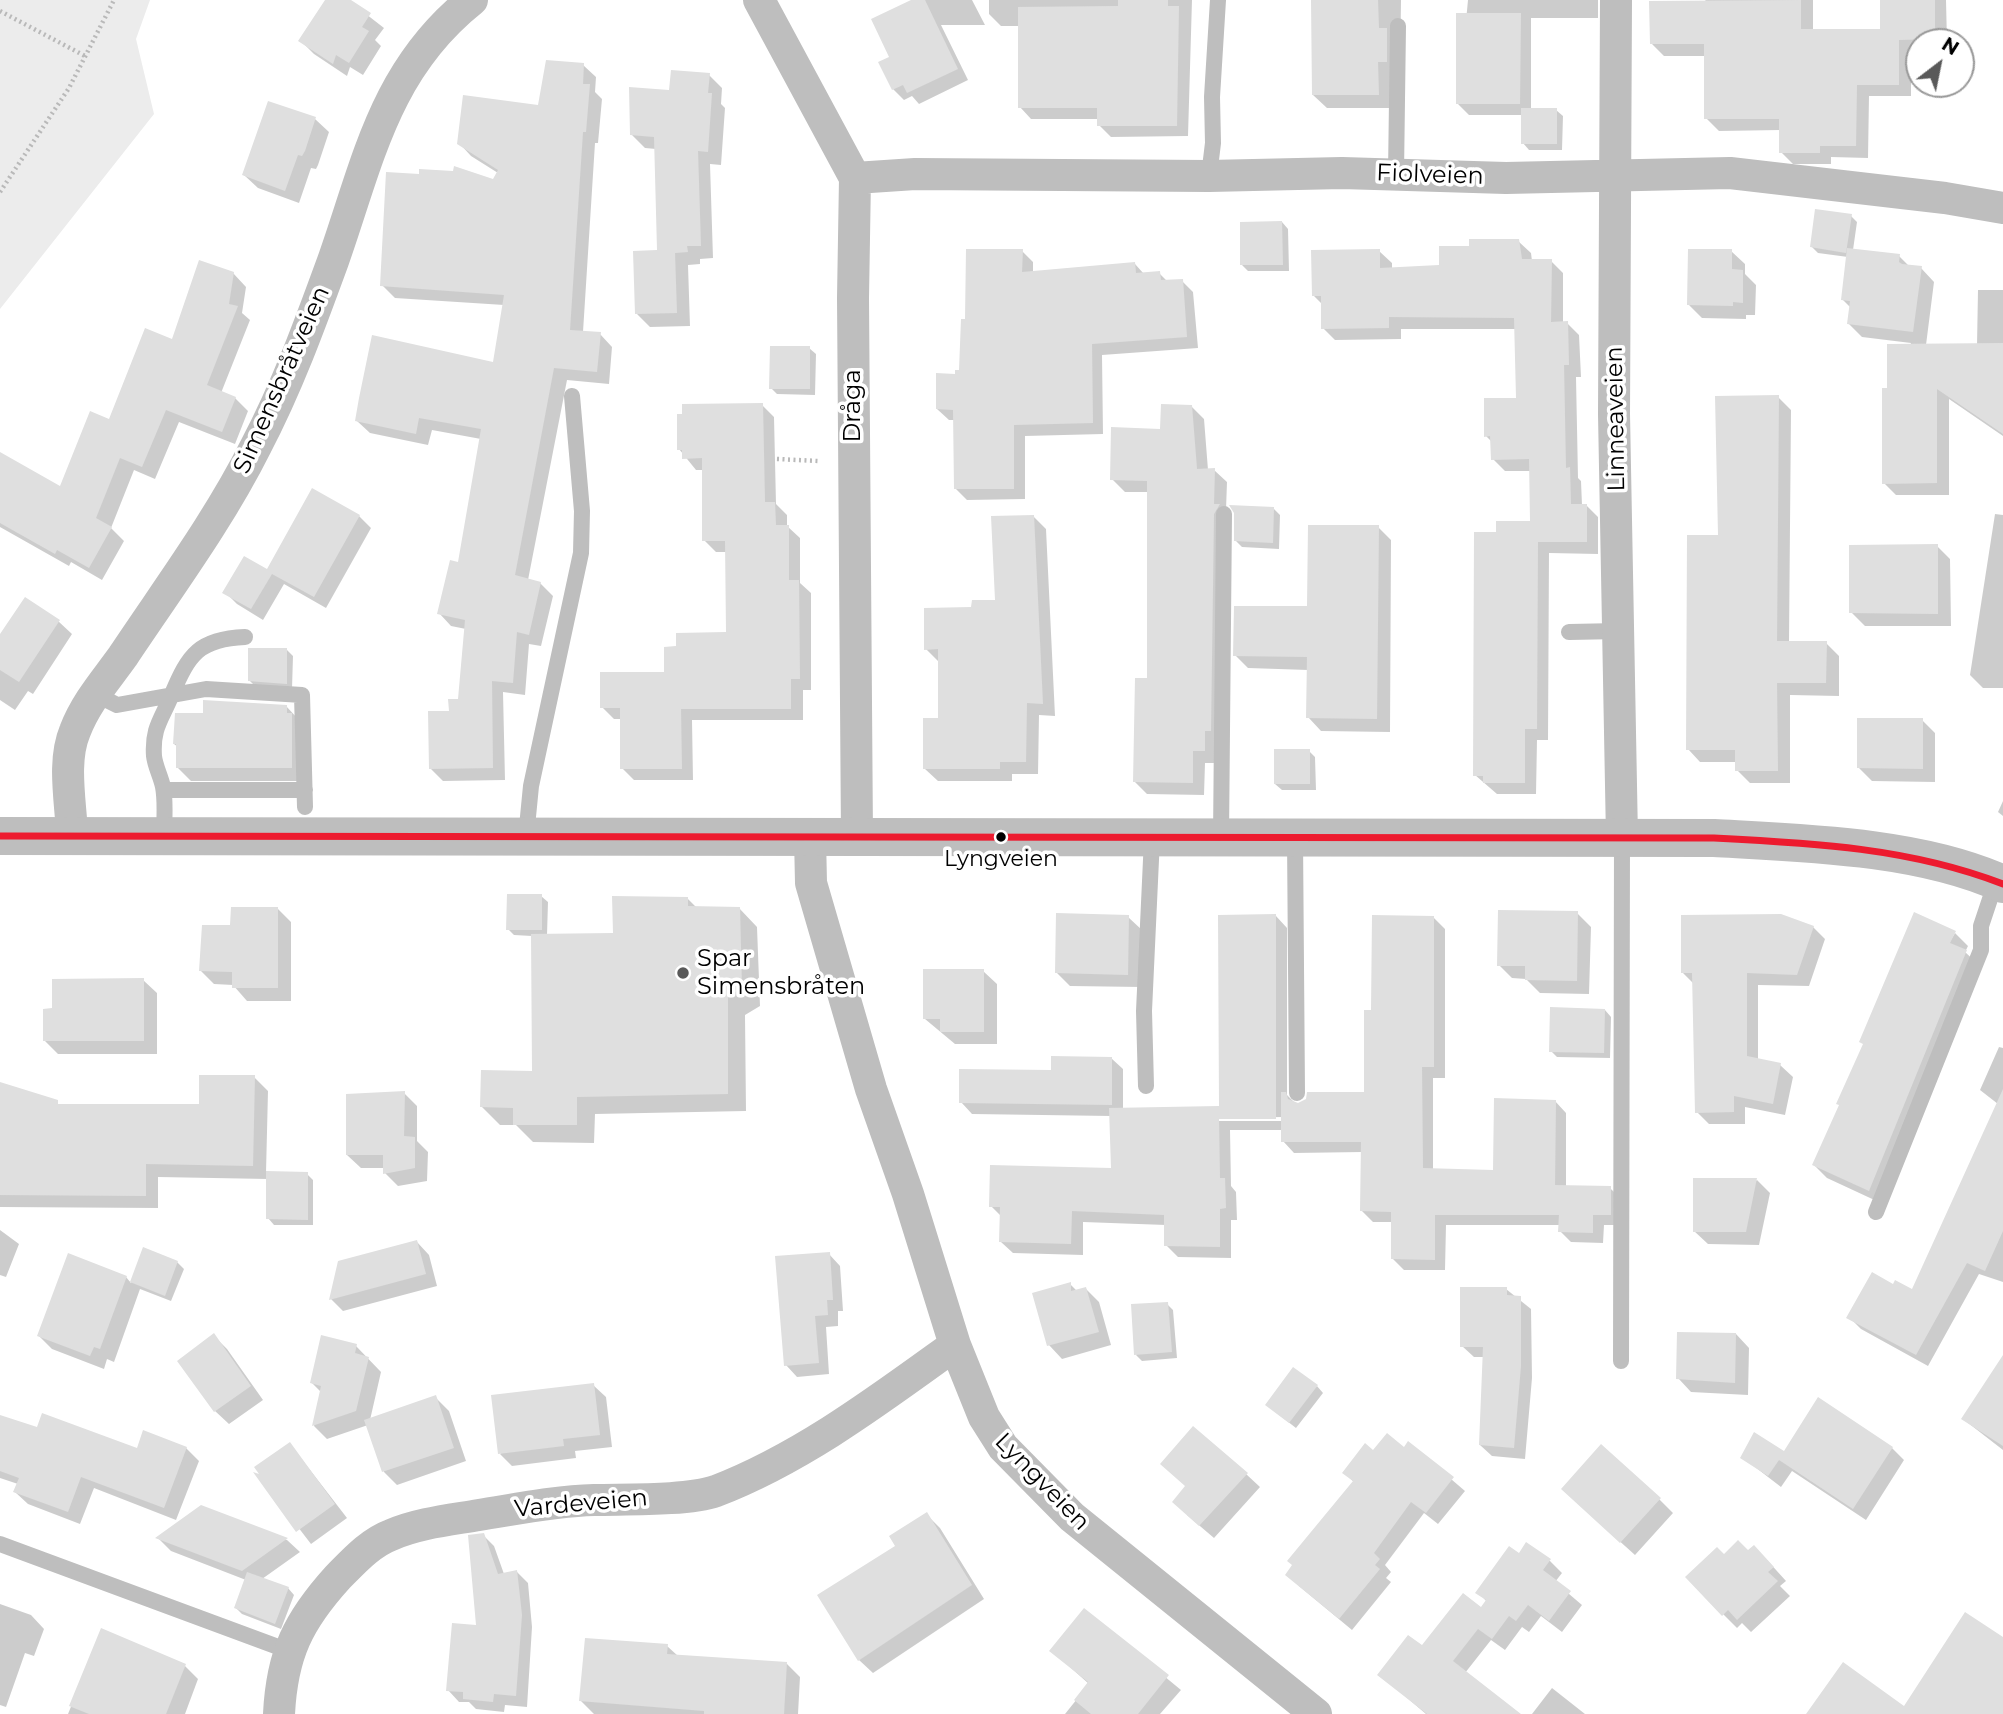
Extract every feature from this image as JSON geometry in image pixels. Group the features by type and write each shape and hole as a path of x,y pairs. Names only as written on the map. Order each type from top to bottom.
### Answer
{"street":[{"name":"Simensbråtveien","path":"72,835 69,747 94,694 233,489 256,447 294,363 333,261 381,118 398,83 420,53 472,0"},
{"name":"Dråga","path":"759,0 855,178 853,298 857,837"},
{"name":"Linneaveien","path":"1616,0 1614,177 1622,838"},
{"name":"Fiolveien","path":"855,178 915,174 1396,174 1506,178 1614,177 1655,172 1764,175 2003,208"},
{"path":"0,836 1714,838 1854,848 1939,863 2000,882"},
{"name":"Lyngveien","path":"810,836 811,883 871,1089 908,1194 955,1345 984,1417 1003,1447 1072,1517 1317,1714"},
{"name":"Vardeveien","path":"279,1714 280,1688 289,1651 309,1609 358,1556 389,1535 421,1525 557,1502 637,1500 713,1492 785,1457 872,1405 955,1345"}],"lane":[{"path":"1209,176 1213,143 1212,97 1218,0"},
{"path":"1396,174 1398,26"},
{"path":"526,837 531,786 581,553 582,511 572,396"},
{"path":"1221,838 1224,514"},
{"path":"1569,632 1619,631"},
{"path":"164,836 164,790 154,758 156,730 182,669 202,647 221,638 246,637"},
{"path":"94,694 117,705 205,689 302,695 306,807"},
{"path":"164,790 305,790"},
{"path":"1146,1086 1144,1011 1152,838"},
{"path":"1295,838 1297,1093"},
{"path":"1621,1362 1622,838"},
{"path":"1876,1212 1981,950 1981,926 2000,882"},
{"path":"0,1544 289,1651"}],"path":[{"path":"0,191 69,88 114,0"},
{"path":"0,11 85,56"}],"shaded area":[{"path":"0,0 150,0 136,39 154,114 0,309"}],"building":[{"path":"325,0 351,0 371,13 362,27 369,31 349,63 336,55 333,64 298,41"},
{"path":"911,0 925,0 958,69 907,93 903,85 892,90 878,62 889,57 871,19"},
{"path":"1118,0 1168,0 1168,6 1179,6 1177,126 1097,126 1097,108 1018,108 1018,7 1118,6"},
{"path":"1311,0 1378,0 1379,28 1387,28 1387,62 1378,62 1379,95 1312,95"},
{"path":"1801,0 1801,29 1880,29 1880,0 1935,0 1935,28 1905,28 1905,40 1899,40 1899,85 1857,85 1856,146 1820,146 1820,153 1779,153 1779,119 1704,119 1704,44 1650,44 1649,1"},
{"path":"1456,13 1521,13 1520,104 1456,104"},
{"path":"546,60 584,63 583,84 590,84 586,132 583,132 570,330 601,332 597,372 554,368 515,575 541,582 529,635 517,632 513,683 492,681 493,768 429,769 428,711 449,711 448,699 458,699 465,620 437,614 450,560 458,562 481,429 419,418 416,434 355,421 372,335 493,362 504,295 380,286 386,172 419,174 419,169 453,171 454,166 493,179 498,170 457,144 463,95 538,105"},
{"path":"671,70 710,73 708,93 712,93 708,152 698,151 701,246 687,246 688,252 675,253 677,313 635,314 633,251 657,250 654,137 630,135 629,87 669,90"},
{"path":"268,101 316,117 305,151 302,156 298,155 285,191 242,175"},
{"path":"1521,108 1557,108 1557,144 1521,144"},
{"path":"1815,209 1852,214 1846,253 1810,247"},
{"path":"1282,221 1283,265 1240,265 1240,222"},
{"path":"1469,239 1519,239 1522,259 1552,259 1551,322 1568,321 1569,365 1564,365 1566,468 1570,467 1571,504 1587,504 1587,542 1538,542 1537,729 1525,729 1525,783 1483,783 1483,776 1473,776 1474,532 1496,532 1496,521 1530,521 1529,459 1491,460 1490,436 1484,437 1484,398 1516,398 1514,318 1389,317 1389,328 1321,329 1321,296 1312,296 1311,250 1380,249 1380,268 1439,265 1439,246 1469,246"},
{"path":"1847,248 1900,254 1899,262 1902,264 1922,266 1913,332 1847,324 1850,301 1841,300"},
{"path":"966,249 1023,249 1022,272 1135,262 1136,273 1160,271 1161,280 1183,279 1187,337 1092,344 1093,423 1014,425 1014,489 954,489 953,410 936,409 936,373 955,374 955,370 959,370 961,319 965,319"},
{"path":"1688,249 1732,249 1732,269 1743,270 1743,303 1733,302 1733,306 1687,305"},
{"path":"199,260 234,272 229,304 238,306 207,385 236,397 222,432 166,410 142,467 120,458 96,518 112,527 89,568 57,550 55,554 0,523 0,452 60,486 90,411 109,419 145,328 172,339"},
{"path":"2003,343 2003,434 1937,389 1937,483 1882,484 1882,388 1887,388 1887,344"},
{"path":"770,346 810,346 810,389 769,389"},
{"path":"1779,395 1777,641 1827,641 1826,683 1777,683 1778,771 1735,771 1735,750 1686,750 1687,535 1718,535 1715,396"},
{"path":"763,403 765,502 775,502 776,525 789,525 789,580 799,580 800,679 791,679 791,709 681,709 682,769 620,769 620,708 600,708 600,672 664,672 664,647 676,646 676,633 726,632 725,541 702,541 702,458 682,459 682,450 677,450 677,414 682,414 682,404"},
{"path":"1161,404 1192,405 1197,469 1215,468 1214,504 1220,504 1214,514 1211,731 1205,731 1205,751 1193,751 1193,783 1133,782 1135,678 1147,678 1147,481 1110,480 1111,427 1160,429"},
{"path":"312,488 360,515 314,597 272,574 251,609 222,593 244,556 267,569"},
{"path":"1229,505 1274,507 1273,543 1234,541 1234,513"},
{"path":"1034,515 1043,704 1027,703 1026,762 1000,762 1000,769 923,769 923,718 938,718 938,649 924,650 924,608 971,607 972,600 995,600 991,516"},
{"path":"1308,525 1379,525 1377,719 1306,718 1307,657 1233,656 1234,606 1307,606"},
{"path":"1938,544 1938,614 1849,613 1849,545"},
{"path":"25,597 60,620 19,682 0,670 0,634"},
{"path":"248,648 287,648 287,684 248,681"},
{"path":"203,700 287,705 287,713 292,713 292,768 176,768 176,744 173,744 175,713 203,713"},
{"path":"1857,718 1923,718 1923,769 1857,768"},
{"path":"1274,749 1310,749 1310,784 1274,784"},
{"path":"507,894 542,894 542,930 506,930"},
{"path":"612,896 688,897 688,906 740,907 742,988 728,997 728,1094 577,1097 577,1125 513,1125 513,1108 480,1107 481,1070 532,1071 531,934 613,933"},
{"path":"231,907 278,907 278,988 232,988 232,972 199,971 202,925 230,925"},
{"path":"1498,910 1578,911 1577,981 1525,980 1525,966 1497,966"},
{"path":"1914,912 1956,931 1950,943 1967,950 1869,1191 1812,1165 1839,1105 1836,1104 1863,1044 1859,1042"},
{"path":"1056,913 1129,915 1128,975 1055,973"},
{"path":"1276,914 1276,1119 1219,1119 1220,1178 1225,1178 1226,1208 1220,1209 1220,1247 1164,1246 1164,1215 1072,1211 1071,1244 999,1242 1000,1207 989,1207 990,1165 1111,1168 1109,1108 1219,1106 1218,915"},
{"path":"1781,914 1814,926 1797,975 1747,973 1747,1056 1781,1063 1773,1104 1734,1096 1734,1112 1695,1113 1692,973 1681,973 1681,915"},
{"path":"1372,915 1434,916 1434,1067 1422,1067 1423,1168 1493,1170 1494,1098 1556,1100 1555,1185 1611,1186 1611,1215 1593,1215 1593,1233 1558,1232 1559,1215 1435,1215 1435,1260 1391,1259 1391,1212 1360,1211 1361,1142 1281,1142 1281,1092 1286,1092 1288,1099 1298,1103 1306,1099 1307,1092 1364,1092 1364,1010 1371,1010"},
{"path":"923,969 984,969 984,1032 940,1032 940,1019 923,1019"},
{"path":"144,978 144,1041 43,1041 43,1009 52,1008 52,979"},
{"path":"1550,1007 1605,1009 1604,1053 1549,1052"},
{"path":"1051,1056 1112,1057 1112,1105 959,1103 959,1069 1051,1070"},
{"path":"199,1075 255,1075 253,1166 146,1164 146,1196 0,1195 0,1082 58,1100 58,1104 199,1104"},
{"path":"2003,1089 2003,1231 1985,1271 1967,1263 1916,1355 1846,1318 1872,1272 1893,1284 1895,1280 1912,1289"},
{"path":"405,1091 404,1136 415,1137 415,1168 383,1174 383,1155 346,1155 346,1094"},
{"path":"266,1171 308,1172 308,1220 266,1219"},
{"path":"1693,1178 1757,1178 1746,1232 1693,1232"},
{"path":"417,1240 426,1274 329,1300 338,1261"},
{"path":"143,1247 178,1261 165,1296 130,1282"},
{"path":"830,1252 833,1300 827,1300 828,1315 815,1316 819,1363 784,1366 775,1256"},
{"path":"68,1253 127,1276 100,1349 94,1347 90,1356 37,1336"},
{"path":"1071,1282 1071,1291 1086,1287 1099,1332 1047,1346 1032,1293"},
{"path":"1460,1287 1507,1287 1507,1295 1521,1296 1521,1366 1514,1448 1479,1445 1483,1347 1460,1347"},
{"path":"1168,1302 1172,1352 1134,1355 1131,1304"},
{"path":"1677,1332 1736,1333 1735,1383 1676,1379"},
{"path":"214,1333 251,1386 214,1412 177,1361"},
{"path":"321,1335 357,1344 355,1353 369,1357 356,1411 312,1426 321,1386 310,1383"},
{"path":"2003,1355 2003,1446 1961,1419"},
{"path":"1293,1367 1318,1385 1289,1423 1265,1405"},
{"path":"594,1383 600,1435 563,1439 564,1446 498,1454 491,1395"},
{"path":"436,1395 454,1448 382,1472 364,1420"},
{"path":"1818,1397 1893,1447 1853,1509 1779,1460 1768,1476 1740,1458 1754,1432 1784,1451"},
{"path":"42,1413 137,1448 143,1430 187,1447 164,1508 81,1477 68,1512 13,1492 19,1478 0,1471 0,1415 37,1427"},
{"path":"1193,1426 1248,1473 1199,1526 1172,1502 1185,1486 1160,1464"},
{"path":"1387,1433 1404,1447 1408,1441 1454,1477 1426,1513 1411,1502 1374,1553 1380,1559 1375,1565 1380,1569 1339,1619 1285,1575 1292,1565 1287,1561 1353,1481 1342,1473 1365,1443 1373,1450"},
{"path":"290,1442 335,1504 296,1532 253,1472 259,1474 254,1467"},
{"path":"1601,1444 1661,1498 1620,1543 1561,1489"},
{"path":"201,1505 288,1538 242,1571 155,1538"},
{"path":"927,1512 972,1585 858,1661 817,1595 895,1546 889,1536"},
{"path":"484,1533 498,1574 517,1570 522,1615 516,1696 494,1694 493,1702 463,1699 463,1692 446,1691 452,1623 476,1625 468,1535"},
{"path":"1738,1540 1748,1550 1754,1545 1774,1567 1768,1572 1778,1581 1737,1620 1728,1610 1722,1616 1685,1577 1717,1547 1724,1554"},
{"path":"1526,1542 1551,1559 1543,1570 1571,1591 1549,1621 1528,1605 1516,1621 1509,1616 1492,1639 1478,1629 1453,1661 1521,1714 1427,1714 1377,1675 1408,1635 1422,1645 1463,1593 1481,1607 1486,1600 1475,1593 1509,1546 1519,1553"},
{"path":"247,1572 289,1587 275,1624 234,1608"},
{"path":"1084,1608 1169,1675 1138,1714 1091,1714 1074,1700 1088,1682 1049,1651"},
{"path":"1965,1612 2003,1637 2003,1714 1806,1714 1843,1662 1904,1706"},
{"path":"101,1628 186,1664 166,1714 89,1714 69,1706"},
{"path":"585,1638 668,1644 667,1654 787,1662 784,1714 704,1714 704,1711 579,1701"}],"transit line":[{"path":"0,836 1714,838 1861,849 1933,862 2003,884"}],"place":[{"name":"Lyngveien","path":"1001,837"},
{"name":"Spar Simensbråten","path":"683,973"}]}
